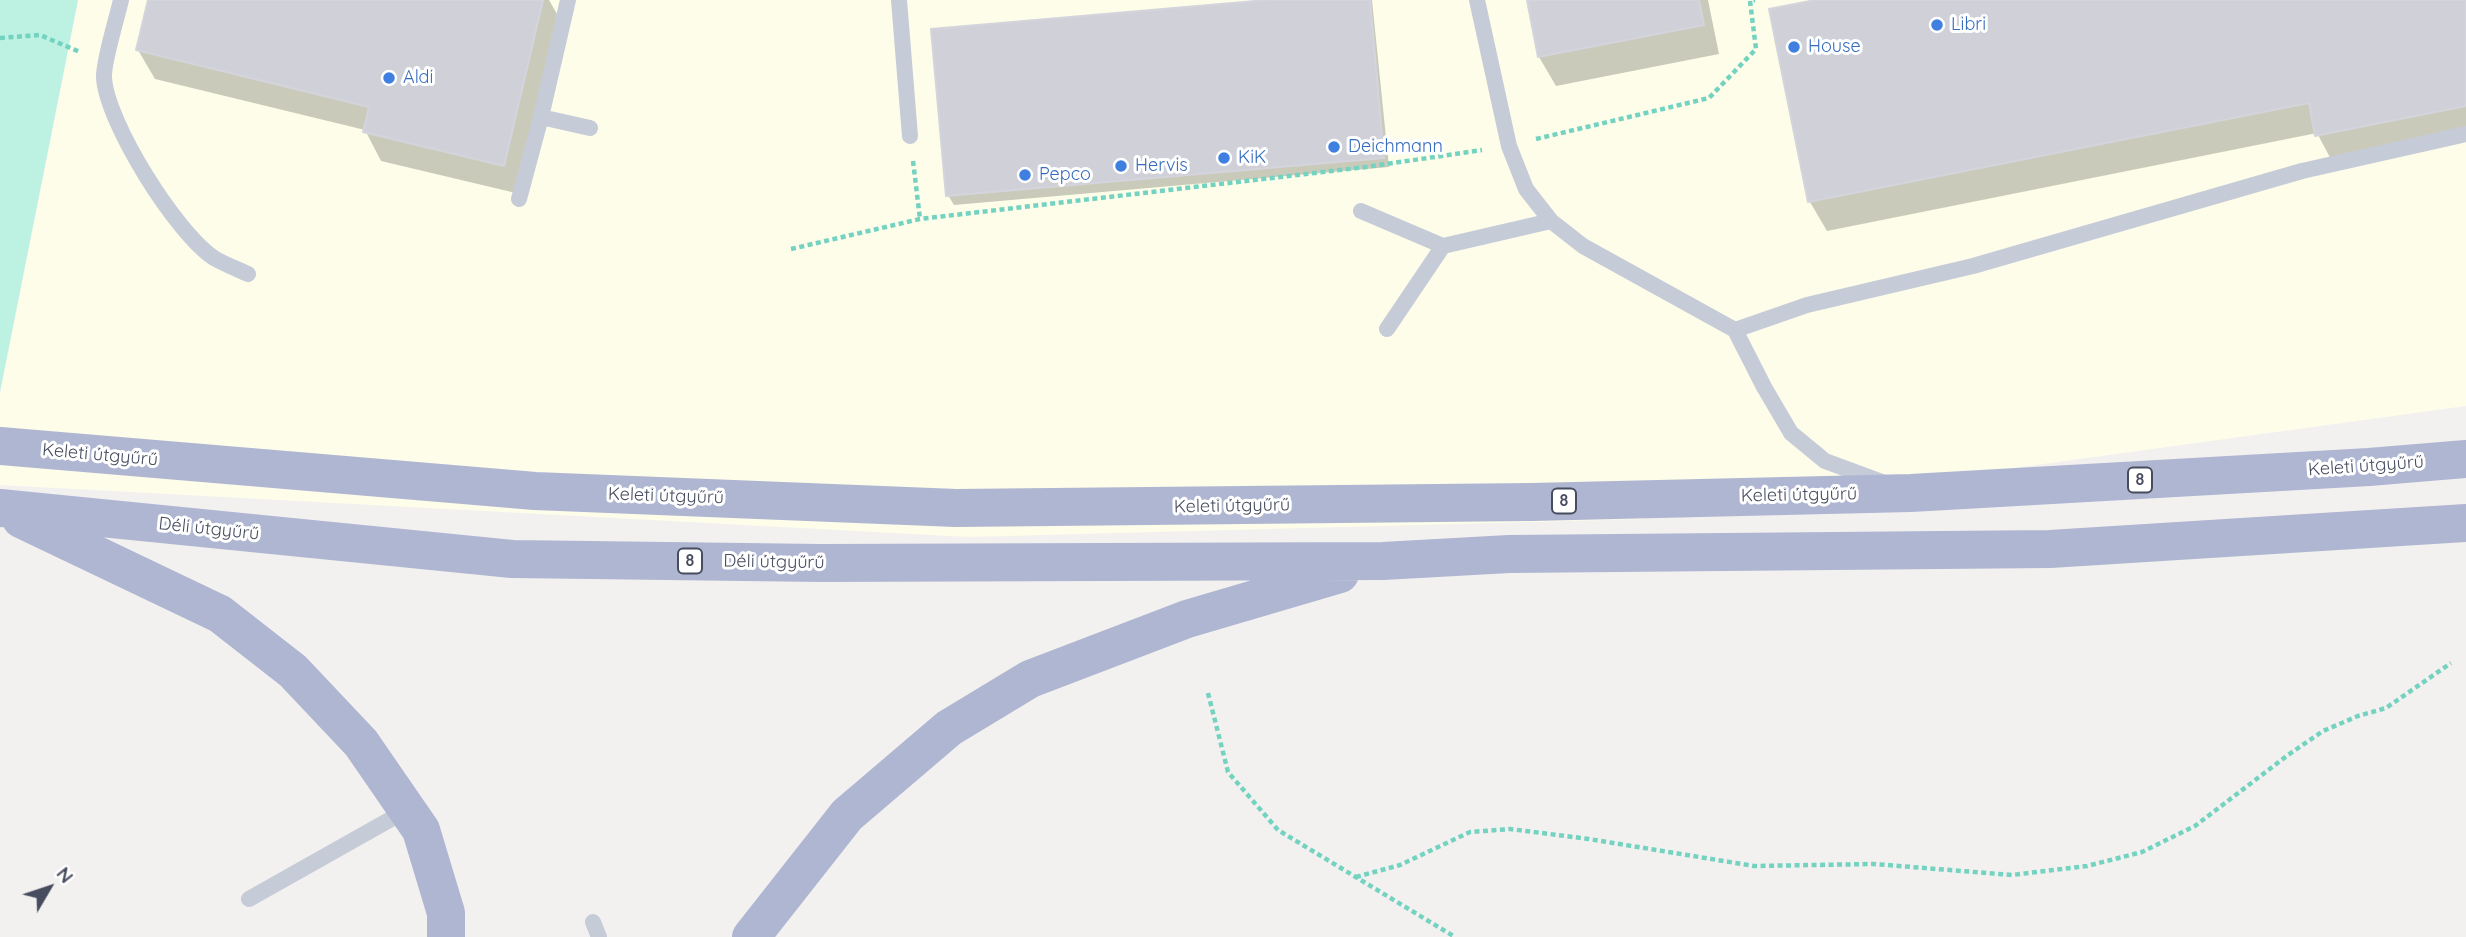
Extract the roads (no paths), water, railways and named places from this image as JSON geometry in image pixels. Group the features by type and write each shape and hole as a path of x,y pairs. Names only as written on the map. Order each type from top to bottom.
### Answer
{"main road":[{"name":"Keleti útgyűrű","path":"0,446 534,491 956,508 1504,502 1911,493 2466,459"},
{"name":"Déli útgyűrű","path":"0,508 512,559 821,563 1383,561"},
{"path":"0,508 220,614 293,671 361,743 421,830 446,913 446,937"},
{"name":"8","path":"1383,561 1509,554 2050,548 2466,523"},
{"path":"751,937 847,815 949,728 1030,678 1187,619 1383,561"}],"lane":[{"path":"121,0 104,76 110,108 160,196 194,241 214,258 248,274"},
{"path":"519,199 568,0"},
{"path":"898,0 910,136"},
{"path":"1477,0 1509,146 1527,189 1551,222 1583,246 1735,330 1791,433 1825,461 1911,493"},
{"path":"541,117 590,128"},
{"path":"1735,330 1807,305 1973,266 2302,171 2466,134"},
{"path":"1361,211 1443,246 1551,222"},
{"path":"1387,329 1443,246"},
{"path":"249,899 407,810"}],"place":[{"name":"Libri","path":"1937,25"},
{"name":"House","path":"1794,47"},
{"name":"Aldi","path":"389,78"},
{"name":"Deichmann","path":"1334,147"},
{"name":"KiK","path":"1224,158"},
{"name":"Hervis","path":"1121,166"},
{"name":"Pepco","path":"1025,175"}]}
